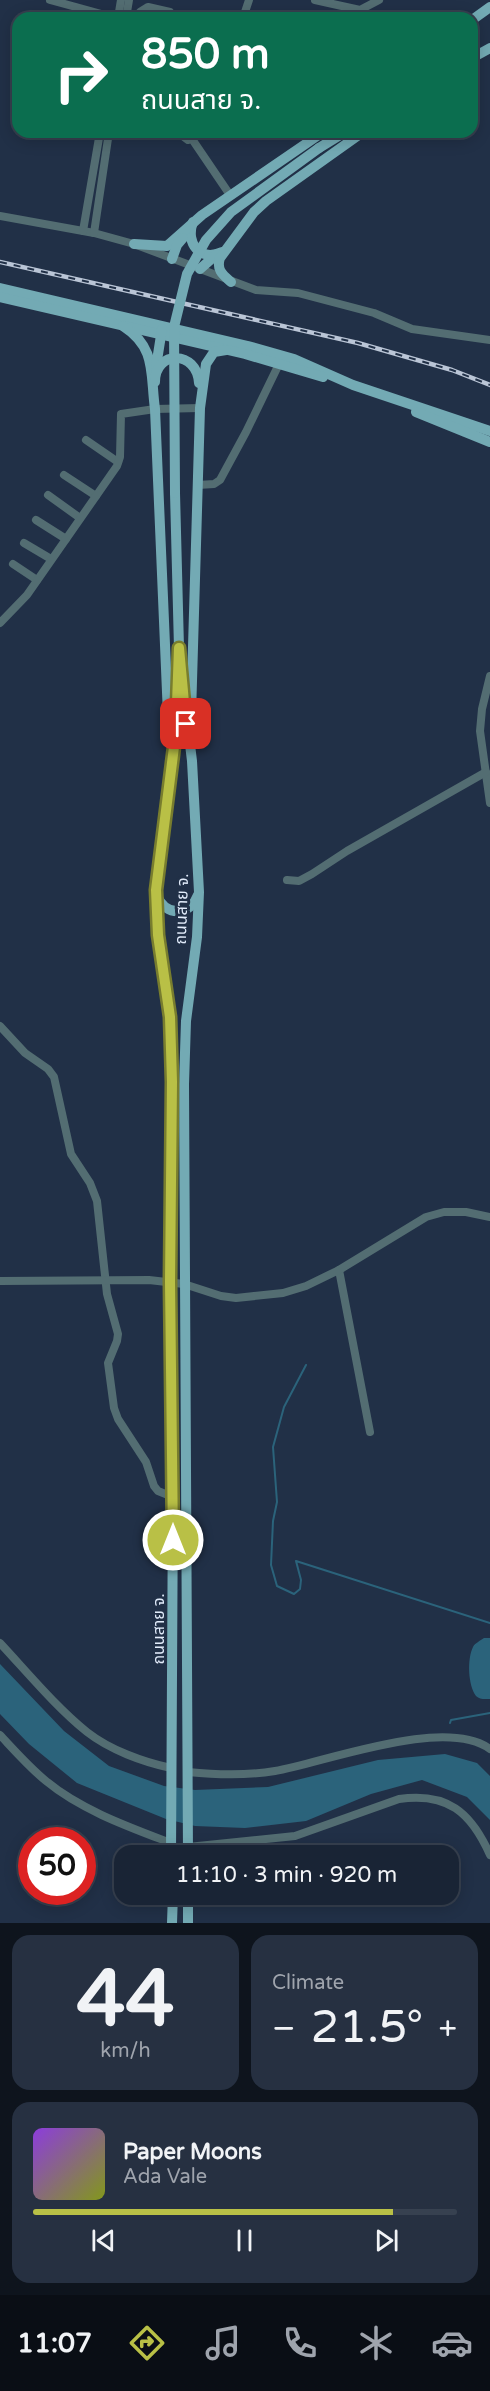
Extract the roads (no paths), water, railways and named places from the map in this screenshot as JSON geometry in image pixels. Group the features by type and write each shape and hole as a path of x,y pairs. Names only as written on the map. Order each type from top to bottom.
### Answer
{"main road":[{"path":"134,244 167,246 230,195 314,138"},
{"path":"319,148 332,138"},
{"path":"319,148 335,138"},
{"path":"200,269 220,253 266,201 355,138"},
{"name":"ถนนสาย จ.","path":"171,1845 172,1082 170,1017 158,935 156,890 176,731 179,648 174,327 187,274 206,240 231,212 319,148"},
{"path":"192,227 191,239 198,251 208,255 220,253"},
{"path":"172,259 177,245 192,227"},
{"path":"220,253 218,268 231,282"},
{"path":"0,288 190,337 294,359 341,381"},
{"path":"0,297 123,326 162,330"},
{"path":"123,326 140,338 149,356 154,409 171,763"},
{"path":"154,409 157,351 162,330"},
{"path":"190,337 226,350 341,381 448,415 490,431"},
{"path":"190,337 197,370 200,408 191,704 192,761"},
{"path":"200,408 206,364 214,352 226,350"},
{"path":"155,376 161,365 172,359 186,360 197,370"},
{"path":"392,399 443,425 490,442"},
{"name":"ถนนสาย จ.","path":"179,648 192,761 199,892 197,937 186,1021 184,1284 188,1845"},
{"path":"156,890 160,903 165,908 178,912 191,907 196,902 199,892"},
{"path":"172,1905 172,1923"},
{"path":"188,1905 188,1923"}],"street":[{"path":"50,0 70,3 98,12"},
{"path":"315,0 360,10 379,0"},
{"path":"140,12 148,7 171,12"},
{"path":"83,231 99,138"},
{"path":"94,233 108,138"},
{"path":"194,138 230,195"},
{"path":"0,216 94,233 134,244 256,290 298,293 374,313 421,331 490,340"},
{"path":"198,485 213,484 220,480 279,364"},
{"path":"0,623 27,594 118,462 121,414 154,409 200,408"},
{"path":"86,440 118,462"},
{"path":"64,475 96,496"},
{"path":"48,495 80,518"},
{"path":"36,520 66,538"},
{"path":"24,543 51,559"},
{"path":"13,564 37,580"},
{"path":"490,676 482,709 480,731 490,803"},
{"path":"287,880 299,881 312,874 347,851 486,772"},
{"path":"0,1026 25,1053 54,1077 71,1154 90,1183 97,1201 106,1281 118,1334 108,1363 114,1408 118,1419 146,1462 153,1486 158,1491 173,1497"},
{"path":"0,1281 149,1280 184,1284 221,1296 283,1293 306,1286 339,1270 426,1217 444,1212 466,1212 490,1217"},
{"path":"339,1270 370,1432"},
{"path":"0,1643 88,1733 172,1773"},
{"path":"0,1735 24,1761 59,1790 103,1815 171,1839"},
{"path":"188,1776 250,1775 277,1771 368,1747 410,1740 450,1738 472,1742 490,1749"},
{"path":"207,1845 295,1836 399,1798 412,1797 440,1799 457,1807 471,1821 490,1855"}],"water":[{"path":"484,1638 490,1638 490,1699 481,1699 476,1696 469,1672 473,1647"},
{"path":"0,1664 64,1731 109,1766 164,1786 195,1790 268,1787 378,1760 445,1754 477,1763 490,1776 490,1820 467,1797 422,1780 371,1794 306,1821 245,1828 195,1826 166,1819 77,1783 29,1744 0,1714"}],"waterway":[{"path":"306,1365 284,1407 273,1447 277,1502 273,1521 271,1565 277,1586 294,1594 300,1589 301,1580 296,1561 490,1623"},
{"path":"450,1723 451,1720 490,1713"}],"railway":[{"path":"0,262 358,343 452,370 490,385"}]}
